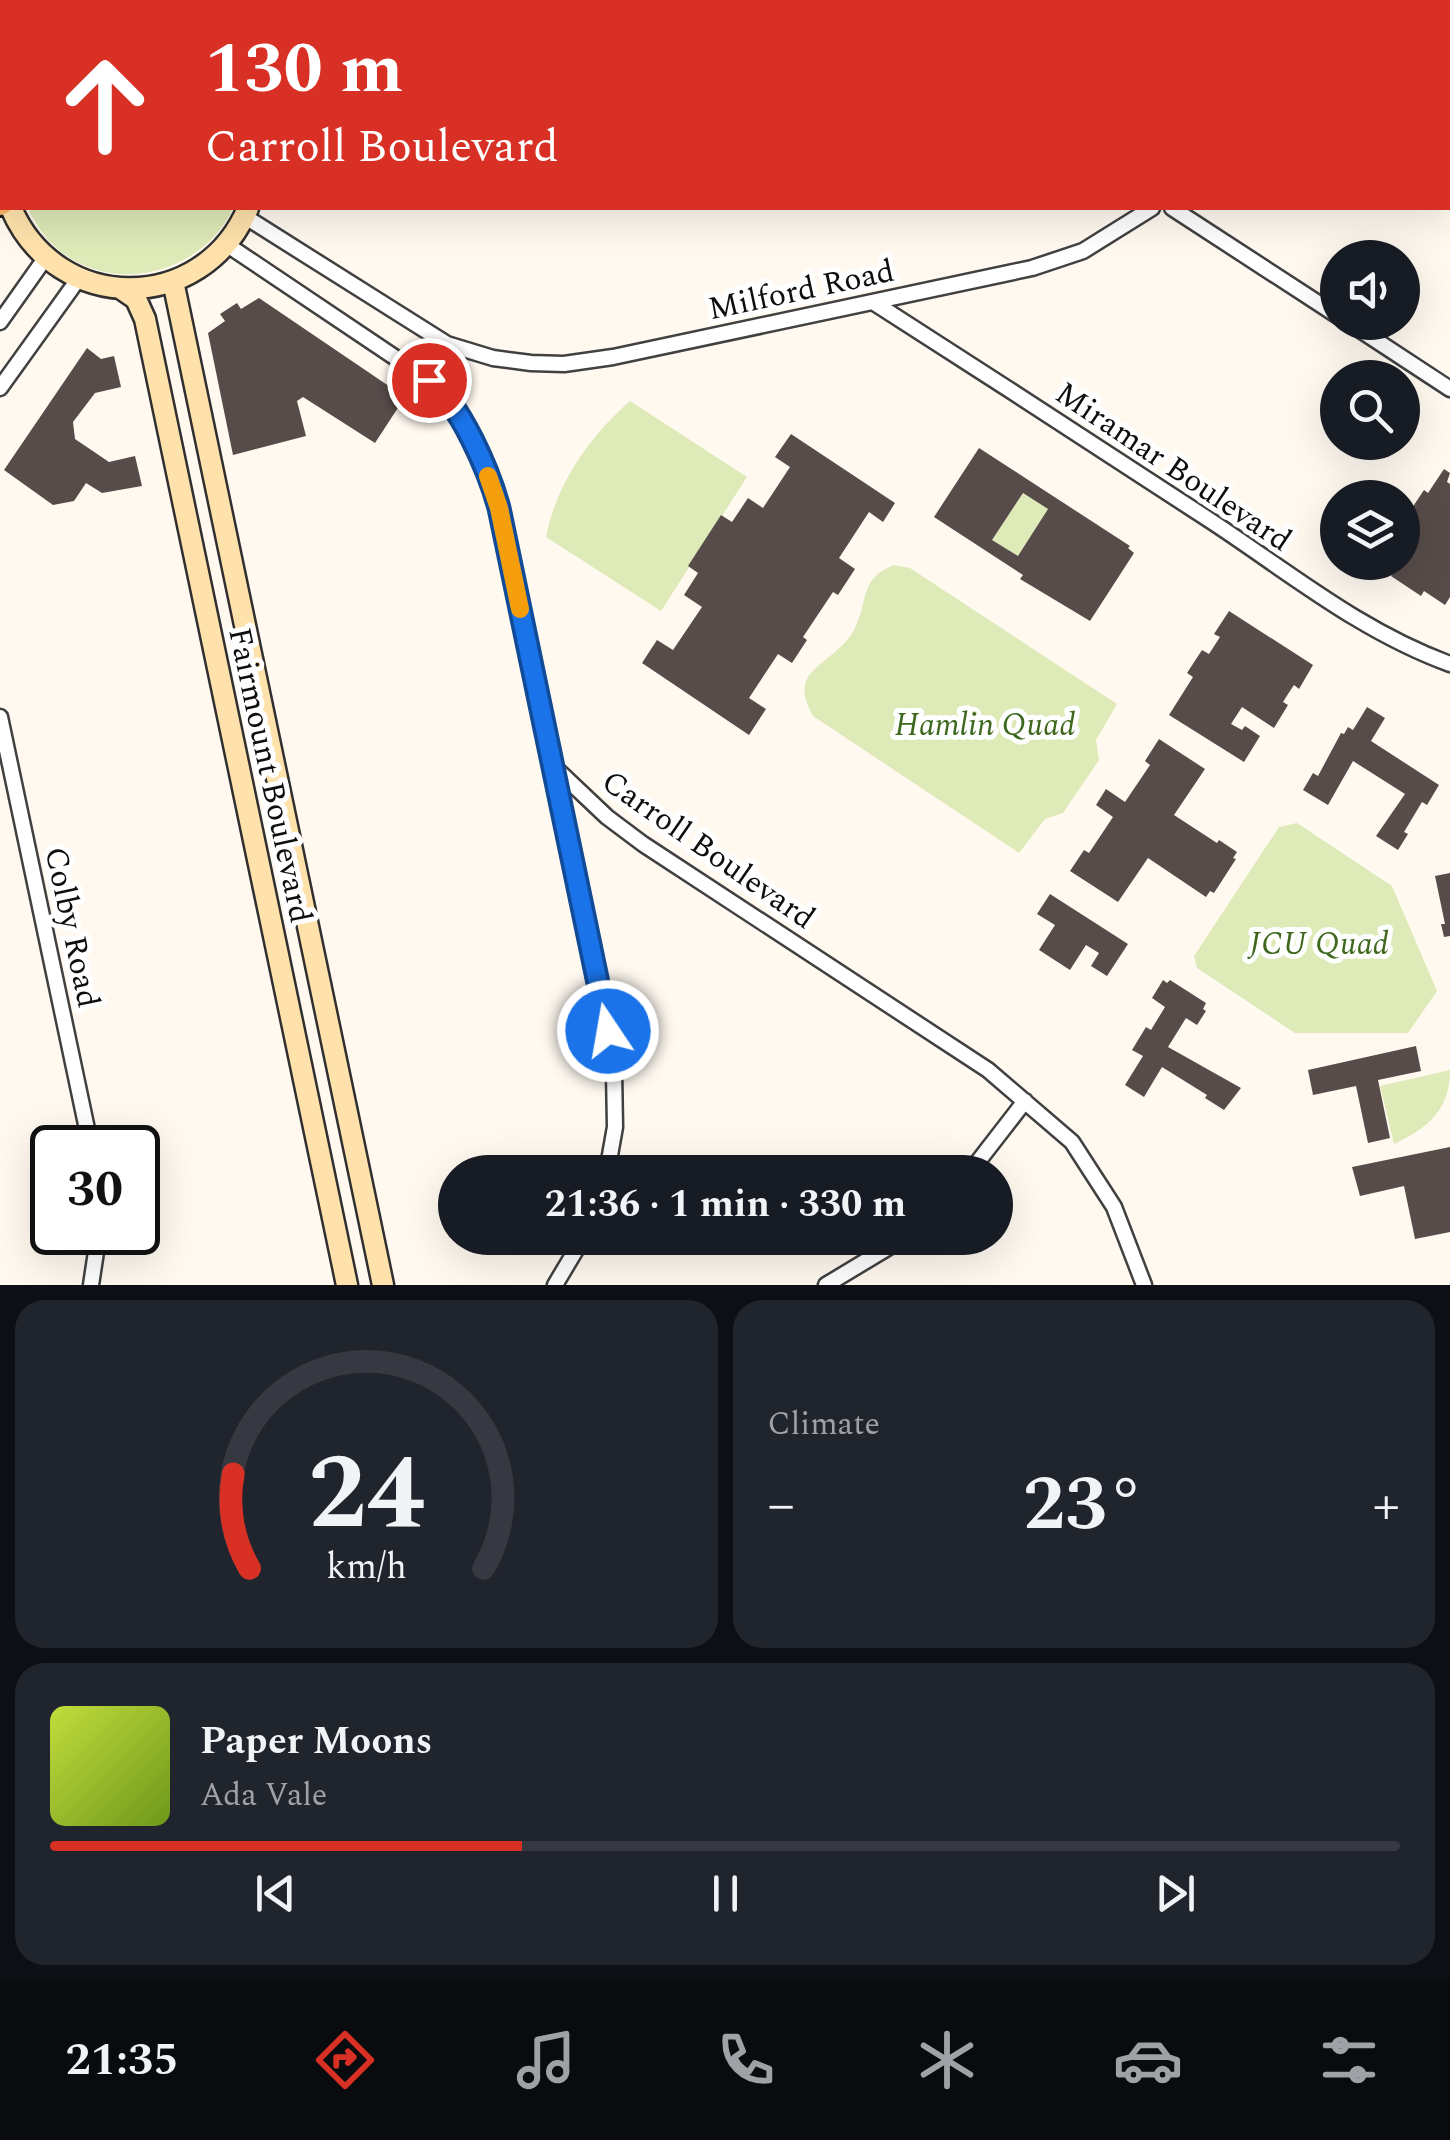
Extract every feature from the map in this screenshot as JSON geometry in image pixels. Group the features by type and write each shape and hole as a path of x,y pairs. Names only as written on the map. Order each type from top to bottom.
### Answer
{"main road":[{"path":"12,210 24,232 46,257 79,278 120,288 173,281 202,266 226,244 246,212"},
{"name":"Fairmount Boulevard","path":"173,281 383,1285"},
{"name":"Fairmount Boulevard","path":"120,288 139,303 146,323 347,1285"}],"street":[{"name":"Milford Road","path":"246,212 447,344 512,361 580,362 1065,258 1116,234 1149,210"},
{"path":"1175,210 1320,304"},
{"path":"226,244 429,380 442,392 479,455 495,495 614,1071 615,1128 609,1155"},
{"path":"0,322 46,257"},
{"path":"0,388 79,278"},
{"name":"Miramar Boulevard","path":"873,302 1218,526 1351,618 1450,664"},
{"path":"1375,340 1450,389"},
{"path":"429,380 447,344"},
{"name":"Colby Road","path":"0,718 87,1125"},
{"name":"Carroll Boulevard","path":"551,764 643,844 988,1070 1072,1142 1104,1190 1133,1249 1144,1285"},
{"path":"983,1155 1025,1101"},
{"path":"91,1285 96,1255"},
{"path":"554,1285 572,1255"},
{"path":"826,1285 876,1255"}],"green space":[{"path":"232,210 219,231 200,250 152,272 125,274 99,271 74,260 51,243 29,212"},
{"path":"630,401 747,477 661,611 546,537 558,498 577,462"},
{"path":"1023,493 1048,509 1018,556 992,540"},
{"name":"Hamlin Quad","path":"894,565 910,568 1117,704 1096,740 1099,760 1063,813 1045,819 1019,853 813,716 809,707 805,694 807,679 850,636 870,583"},
{"name":"JCU Quad","path":"1297,823 1392,886 1437,991 1408,1033 1295,1033 1197,968 1194,956 1279,827"},
{"path":"1450,1070 1446,1096 1435,1116 1394,1144 1380,1086"}],"building":[{"path":"259,298 405,397 375,443 303,397 297,401 306,436 233,455 208,333 225,321 220,314 237,303 241,309"},
{"path":"87,348 101,359 114,356 121,387 95,393 73,422 75,439 109,462 135,456 142,486 102,493 86,483 74,501 53,505 4,470"},
{"path":"791,434 895,503 883,522 869,512 839,558 855,569 838,595 833,592 803,637 807,640 792,663 778,654 749,698 766,709 749,735 642,663 657,640 673,650 702,607 684,595 698,573 688,566 721,515 732,522 748,498 763,508 790,467 775,457"},
{"path":"979,448 1130,546 1134,553 1090,621 1020,579 1023,575 934,517","holes":["1023,493 1048,509 1018,556 992,540"]},
{"path":"1444,469 1450,473 1450,597 1445,605 1424,591 1421,596 1397,580 1420,580 1420,496 1424,490 1428,493"},
{"path":"1229,611 1313,665 1299,689 1294,685 1283,702 1288,705 1274,728 1242,707 1231,724 1242,730 1245,726 1260,736 1244,762 1169,715 1193,677 1187,673 1202,650 1209,654 1220,637 1214,634"},
{"path":"1367,707 1385,718 1371,741 1439,785 1427,805 1422,802 1398,850 1376,836 1405,794 1353,761 1328,805 1303,790 1313,773 1318,776 1341,733 1348,727 1353,730"},
{"path":"1159,739 1205,769 1174,815 1237,852 1233,858 1236,859 1214,893 1210,891 1206,897 1148,858 1118,902 1070,871 1084,850 1089,853 1113,817 1096,805 1106,789 1125,802 1150,765 1145,761"},
{"path":"1450,873 1450,936 1444,937 1435,876"},
{"path":"1050,894 1128,944 1107,976 1091,966 1099,953 1086,945 1070,970 1039,950 1055,925 1037,914"},
{"path":"1163,980 1170,980 1206,1003 1206,1011 1197,1025 1186,1018 1168,1047 1241,1088 1224,1110 1162,1067 1144,1097 1125,1085 1143,1056 1132,1050 1165,1007 1152,998"},
{"path":"1416,1046 1421,1071 1378,1080 1390,1138 1368,1143 1356,1086 1313,1095 1308,1070"},
{"path":"1450,1147 1450,1232 1415,1239 1404,1186 1360,1196 1352,1167"}],"slow traffic":[{"path":"488,476 499,508 520,609"}],"route":[{"path":"429,380 442,392 479,455 499,508 608,1031"}]}
